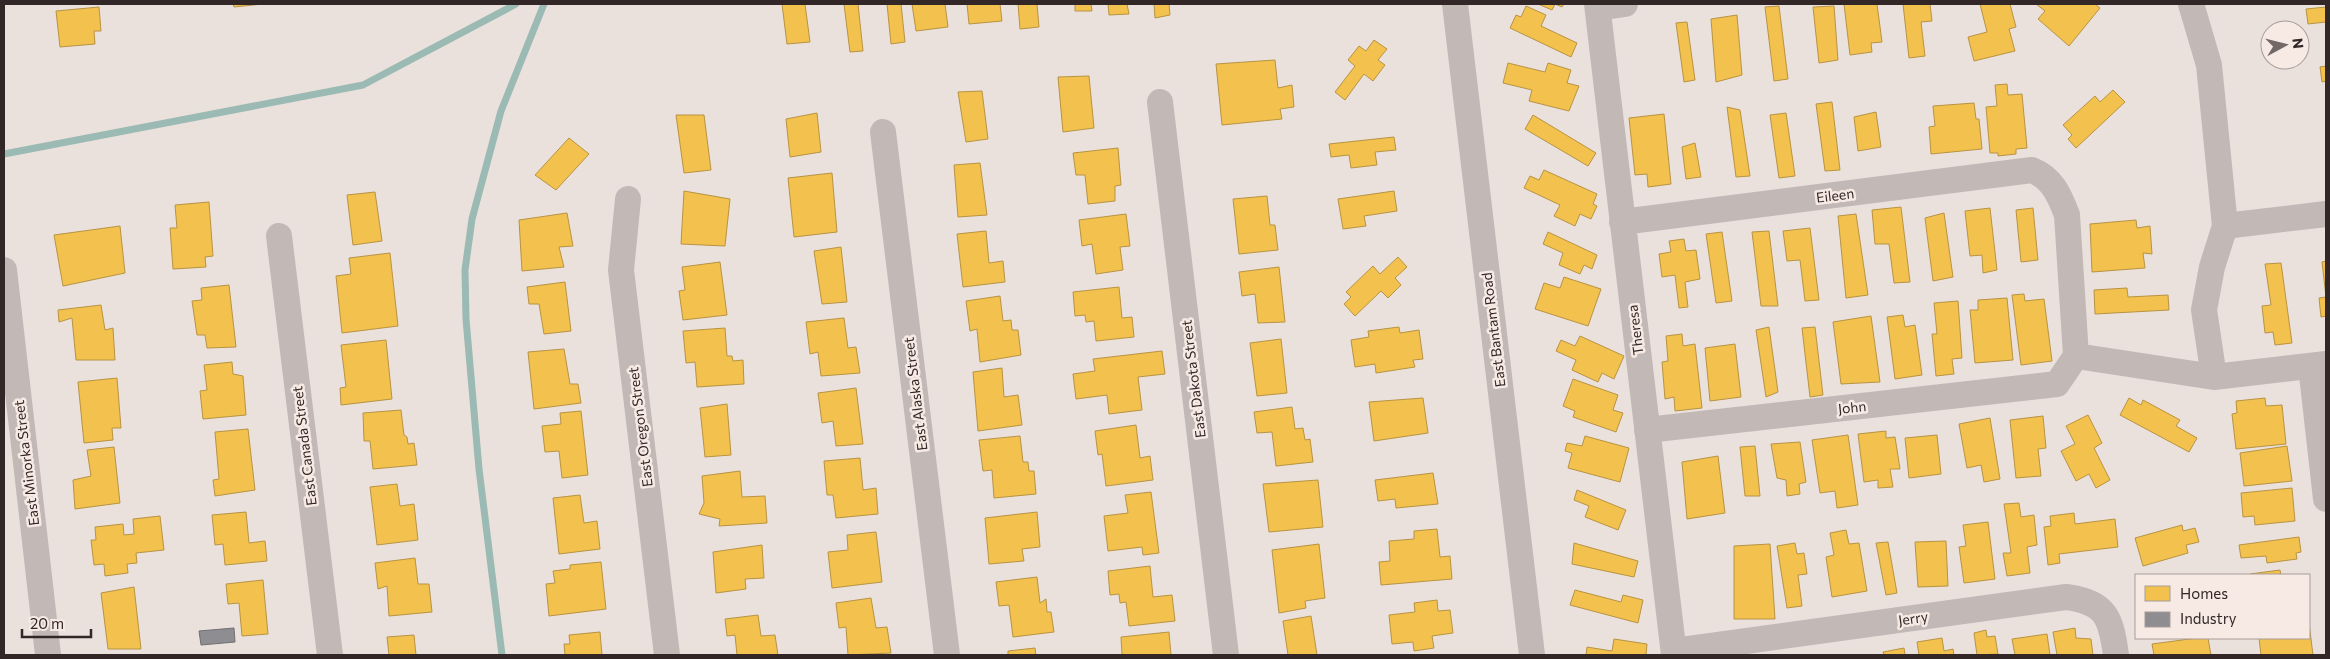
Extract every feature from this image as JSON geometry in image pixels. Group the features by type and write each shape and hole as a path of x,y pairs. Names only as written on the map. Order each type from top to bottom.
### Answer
{"street":[{"name":"East Bantam Road","path":"1455,4 1532,655"},
{"path":"1598,6 1625,4"},
{"path":"2191,4 2209,65 2225,226 2212,267 2204,310 2214,377"},
{"name":"Theresa","path":"1598,6 1674,653"},
{"name":"East Dakota Street","path":"1160,102 1226,655"},
{"name":"East Alaska Street","path":"883,132 947,655"},
{"name":"Eileen","path":"1622,222 2032,170 2046,176 2062,201 2067,214 2076,356"},
{"name":"East Oregon Street","path":"628,200 621,270 667,655"},
{"path":"2225,226 2326,214"},
{"name":"East Canada Street","path":"279,236 330,655"},
{"name":"East Minorka Street","path":"4,270 48,655"},
{"path":"2076,356 2214,377 2318,365 2326,499"},
{"name":"John","path":"1647,430 2058,384 2076,356"},
{"name":"Jerry","path":"1674,653 2066,597 2080,599 2101,608 2110,620 2116,655"}],"building: Homes":[{"path":"233,4 263,4 234,7"},
{"path":"782,4 805,4 810,42 787,44"},
{"path":"844,4 858,4 863,51 850,52"},
{"path":"887,4 901,4 905,42 891,44"},
{"path":"912,4 945,4 948,27 916,31"},
{"path":"967,4 1000,4 1002,21 969,24"},
{"path":"1018,4 1037,4 1039,27 1020,29"},
{"path":"1075,4 1091,4 1092,11 1075,11"},
{"path":"1108,4 1127,4 1129,14 1109,15"},
{"path":"1154,4 1169,4 1170,15 1155,18"},
{"path":"1538,4 1555,4 1552,10"},
{"path":"1844,4 1877,4 1882,42 1871,43 1872,52 1850,55"},
{"path":"1903,4 1930,4 1932,21 1921,22 1925,56 1909,58"},
{"path":"1980,4 2010,4 2016,27 2009,29 2015,51 1974,61 1968,37 1987,32"},
{"path":"2036,4 2095,4 2100,8 2069,46 2038,19 2045,11"},
{"path":"1526,6 1546,15 1541,26 1577,43 1571,57 1510,28 1516,15 1521,17"},
{"path":"1779,6 1788,79 1774,81 1765,7"},
{"path":"1834,6 1838,60 1819,63 1813,7"},
{"path":"99,7 101,31 94,31 95,44 60,47 56,11"},
{"path":"2326,7 2326,22 2310,24 2306,9"},
{"path":"1737,15 1742,75 1716,82 1711,19"},
{"path":"1687,22 1695,80 1684,82 1676,23"},
{"path":"1374,40 1387,49 1378,60 1385,65 1373,81 1364,74 1345,100 1335,92 1355,66 1348,60 1359,46 1366,51"},
{"path":"1275,60 1278,88 1292,85 1294,107 1280,109 1282,119 1222,125 1216,64"},
{"path":"1508,63 1545,72 1548,63 1571,70 1567,83 1579,86 1569,111 1529,101 1532,90 1503,83"},
{"path":"2326,66 2326,81 2322,82 2320,67"},
{"path":"1089,76 1094,128 1063,132 1058,77"},
{"path":"2007,84 2008,95 2022,94 2027,148 2016,149 2016,154 1998,156 1998,153 1990,153 1986,107 1997,106 1995,85"},
{"path":"2113,90 2125,102 2076,148 2068,139 2072,135 2063,125 2095,96 2100,102"},
{"path":"982,91 988,139 966,142 958,92"},
{"path":"1832,102 1840,170 1825,171 1816,104"},
{"path":"1974,103 1976,119 1979,119 1982,149 1931,154 1929,127 1935,126 1933,106"},
{"path":"1727,107 1740,110 1750,176 1736,177"},
{"path":"1876,112 1881,147 1858,151 1854,117"},
{"path":"817,113 821,152 790,157 786,119"},
{"path":"1786,113 1795,176 1779,178 1770,115"},
{"path":"1664,114 1671,184 1648,187 1647,174 1635,175 1629,118"},
{"path":"676,115 704,115 711,170 684,173"},
{"path":"1533,115 1596,153 1588,166 1525,129"},
{"path":"1394,137 1396,150 1375,152 1377,165 1351,168 1349,155 1331,157 1329,144"},
{"path":"569,138 589,154 556,190 535,175"},
{"path":"1695,143 1701,177 1686,179 1682,147"},
{"path":"1118,148 1121,185 1115,186 1115,201 1088,204 1085,175 1076,175 1073,153"},
{"path":"980,163 987,215 958,217 954,165"},
{"path":"1544,170 1597,194 1593,204 1597,206 1591,219 1580,214 1575,226 1554,216 1560,205 1524,188 1530,176 1539,180"},
{"path":"832,173 837,232 794,237 788,178"},
{"path":"684,191 730,199 725,246 681,244"},
{"path":"1394,191 1397,211 1364,216 1366,226 1343,229 1338,199"},
{"path":"375,192 382,241 353,245 347,195"},
{"path":"1267,196 1270,225 1275,225 1278,250 1239,254 1233,199"},
{"path":"209,202 213,256 205,257 206,267 173,269 170,228 177,228 175,205"},
{"path":"1901,207 1910,282 1894,283 1889,244 1875,244 1872,210"},
{"path":"1990,208 1997,270 1983,273 1982,255 1970,256 1965,211"},
{"path":"2033,208 2038,260 2021,262 2016,210"},
{"path":"567,213 573,246 559,247 564,267 522,271 519,220"},
{"path":"1944,213 1953,277 1933,281 1925,218"},
{"path":"1126,214 1130,246 1120,247 1123,270 1096,274 1092,244 1082,246 1079,220"},
{"path":"1856,214 1868,295 1846,298 1838,216"},
{"path":"2136,220 2137,228 2150,226 2152,254 2143,253 2145,268 2092,272 2090,224"},
{"path":"120,226 125,273 63,286 54,235"},
{"path":"1810,228 1819,300 1805,301 1800,260 1787,261 1783,231"},
{"path":"986,231 989,263 1003,261 1005,282 963,287 957,234"},
{"path":"1769,231 1778,306 1761,306 1752,232"},
{"path":"1548,232 1597,255 1592,269 1584,265 1580,274 1559,265 1563,253 1543,244"},
{"path":"1722,232 1732,301 1716,303 1706,234"},
{"path":"1684,239 1686,251 1696,250 1700,279 1685,282 1688,307 1679,308 1675,275 1662,277 1659,254 1671,252 1669,241"},
{"path":"841,247 847,302 822,304 814,251"},
{"path":"390,253 398,326 342,333 336,276 351,274 349,258"},
{"path":"1398,257 1407,267 1395,278 1401,285 1388,298 1381,291 1355,316 1344,304 1351,297 1346,292 1373,266 1380,274"},
{"path":"2326,261 2326,297 2322,262"},
{"path":"720,262 727,315 683,320 679,291 685,290 682,267"},
{"path":"2281,263 2292,343 2275,345 2273,332 2265,333 2262,306 2271,305 2265,264"},
{"path":"1279,267 1285,322 1258,323 1255,294 1242,296 1239,272"},
{"path":"1564,277 1601,289 1588,326 1535,309 1544,283 1560,288"},
{"path":"565,282 571,331 544,334 539,304 529,304 527,287"},
{"path":"229,285 236,347 207,348 205,335 197,335 192,301 202,300 201,288"},
{"path":"1119,287 1122,318 1132,317 1134,337 1096,341 1094,321 1086,322 1085,315 1075,316 1073,292"},
{"path":"2127,288 2128,297 2168,295 2169,310 2095,314 2094,290"},
{"path":"2024,294 2025,301 2044,299 2052,361 2021,365 2012,295"},
{"path":"1000,296 1003,321 1011,320 1012,330 1018,330 1021,355 980,362 977,329 970,331 966,301"},
{"path":"2326,297 2326,316 2321,317 2319,298"},
{"path":"2007,298 2013,360 1975,363 1970,310 1978,310 1978,300"},
{"path":"1958,301 1962,358 1952,359 1954,374 1936,376 1932,334 1937,334 1934,303"},
{"path":"101,305 105,330 113,328 115,360 76,360 72,318 59,322 58,310"},
{"path":"1903,315 1905,327 1915,325 1922,375 1895,379 1887,317"},
{"path":"1871,316 1880,382 1841,384 1833,322"},
{"path":"844,318 848,348 856,347 860,373 821,376 818,352 810,354 806,322"},
{"path":"1399,327 1400,333 1419,330 1423,359 1413,360 1415,367 1376,373 1375,364 1355,367 1351,340 1369,337 1368,331"},
{"path":"1769,327 1778,392 1766,397 1756,330"},
{"path":"1815,327 1823,395 1810,397 1802,328"},
{"path":"725,328 727,356 732,356 733,361 743,360 744,384 697,387 695,362 686,363 683,331"},
{"path":"1682,334 1683,346 1695,344 1702,408 1675,411 1674,397 1665,399 1662,362 1668,361 1666,336"},
{"path":"1580,336 1624,356 1614,379 1602,373 1598,382 1572,370 1576,360 1556,351 1561,340 1575,346"},
{"path":"1281,339 1287,393 1257,396 1250,343"},
{"path":"386,340 392,399 341,405 340,388 346,387 341,345"},
{"path":"1735,344 1741,397 1710,401 1705,348"},
{"path":"564,349 570,384 578,384 581,403 534,409 528,352"},
{"path":"1162,351 1165,374 1138,377 1142,410 1109,414 1107,395 1076,399 1073,374 1095,371 1093,359"},
{"path":"232,362 233,374 243,376 246,415 203,419 200,391 207,390 204,365"},
{"path":"1002,368 1004,397 1018,395 1022,425 978,431 973,372"},
{"path":"117,378 121,428 112,428 113,440 84,443 78,382"},
{"path":"1573,379 1618,395 1613,410 1623,413 1616,432 1573,417 1575,411 1563,406"},
{"path":"856,388 863,444 836,446 833,421 822,423 818,393"},
{"path":"1423,398 1428,433 1374,441 1369,402"},
{"path":"2129,398 2141,405 2143,400 2180,420 2176,426 2197,438 2189,452 2120,415"},
{"path":"2265,398 2266,406 2282,405 2286,444 2236,449 2232,414 2237,413 2236,401"},
{"path":"727,404 731,455 705,457 700,408"},
{"path":"1292,407 1295,429 1303,428 1305,440 1310,439 1313,462 1276,466 1272,432 1257,433 1254,412"},
{"path":"401,410 404,435 407,437 408,444 414,443 417,465 373,469 370,441 364,441 363,413"},
{"path":"581,411 588,475 562,478 559,451 545,452 542,426 561,424 560,413"},
{"path":"2088,415 2102,443 2094,448 2110,480 2096,488 2089,474 2076,481 2061,451 2075,444 2066,426"},
{"path":"2043,416 2046,448 2038,449 2041,476 2016,478 2010,420"},
{"path":"1990,418 2000,479 1984,482 1981,465 1967,468 1959,424"},
{"path":"1136,425 1140,458 1150,456 1153,480 1106,486 1102,454 1098,455 1095,431"},
{"path":"248,429 255,490 215,496 213,480 219,479 215,432"},
{"path":"1886,431 1886,438 1895,437 1900,469 1890,469 1893,487 1878,488 1878,480 1864,482 1858,434"},
{"path":"1848,435 1858,505 1837,508 1835,491 1820,493 1812,440"},
{"path":"1937,435 1941,474 1909,478 1905,438"},
{"path":"1020,436 1023,462 1028,462 1029,471 1034,471 1036,494 994,498 992,470 983,471 979,440"},
{"path":"1585,436 1629,448 1620,482 1568,468 1572,453 1565,451 1567,443 1582,446"},
{"path":"1800,442 1806,482 1799,484 1800,494 1787,496 1786,480 1777,478 1771,444"},
{"path":"1755,446 1760,496 1745,496 1740,447"},
{"path":"2287,446 2292,481 2244,486 2240,453"},
{"path":"114,447 120,503 75,509 73,480 91,476 87,450"},
{"path":"1718,456 1725,513 1687,519 1682,462"},
{"path":"860,458 863,490 876,488 878,514 836,518 833,495 827,495 824,461"},
{"path":"740,471 742,497 765,496 767,523 719,526 720,519 699,514 704,503 702,476"},
{"path":"1433,473 1438,504 1396,508 1395,499 1378,501 1375,480"},
{"path":"1318,480 1323,527 1269,532 1263,484"},
{"path":"397,484 400,506 414,504 418,540 377,545 370,487"},
{"path":"2292,488 2295,521 2255,525 2254,516 2243,517 2241,493"},
{"path":"1577,490 1626,510 1618,530 1585,517 1589,506 1574,500"},
{"path":"1151,492 1159,553 1143,555 1142,547 1108,551 1104,516 1128,513 1125,495"},
{"path":"580,495 584,523 597,521 600,549 559,554 553,498"},
{"path":"2019,503 2021,517 2034,515 2037,545 2027,547 2030,573 2007,576 2003,553 2011,553 2004,504"},
{"path":"246,512 249,543 265,541 267,561 225,565 223,544 215,545 212,515"},
{"path":"1037,512 1040,547 1022,549 1024,561 989,564 985,518"},
{"path":"2074,513 2075,524 2115,519 2118,547 2059,554 2060,563 2048,565 2044,527 2051,526 2050,516"},
{"path":"160,516 164,550 136,553 137,563 127,564 128,573 105,576 104,564 94,565 91,540 96,540 95,527 123,524 124,535 134,534 133,519"},
{"path":"1988,522 1995,579 1964,583 1959,547 1966,546 1963,525"},
{"path":"2182,525 2183,531 2195,528 2199,542 2186,545 2188,553 2143,566 2135,538"},
{"path":"1437,529 1440,557 1450,556 1452,579 1381,585 1379,562 1390,561 1389,541 1414,539 1414,531"},
{"path":"1846,530 1849,544 1859,543 1867,591 1832,597 1826,557 1834,555 1830,533"},
{"path":"876,532 882,582 832,588 828,552 848,550 847,535"},
{"path":"2299,537 2301,552 2296,553 2297,559 2267,563 2266,556 2241,558 2239,545"},
{"path":"1946,541 1948,586 1918,587 1915,542"},
{"path":"1888,542 1897,593 1886,595 1876,543"},
{"path":"1574,543 1638,561 1634,577 1572,564"},
{"path":"1795,543 1797,554 1804,553 1807,574 1798,575 1802,606 1787,608 1777,546"},
{"path":"1319,544 1325,598 1305,601 1306,608 1279,613 1272,550"},
{"path":"1770,544 1775,619 1734,619 1734,546"},
{"path":"762,545 764,578 745,579 746,589 716,593 713,552"},
{"path":"415,558 418,584 429,584 432,612 389,616 387,586 378,589 375,563"},
{"path":"601,562 606,609 549,616 546,584 555,583 553,571 570,569 570,565"},
{"path":"1150,566 1153,597 1172,595 1175,621 1129,626 1126,602 1120,603 1119,594 1110,595 1108,571"},
{"path":"2280,570 2281,574 2250,574"},
{"path":"1037,577 1040,603 1046,599 1047,612 1051,612 1054,632 1013,637 1009,605 999,606 996,582"},
{"path":"263,580 268,634 242,636 239,603 228,604 226,584"},
{"path":"134,587 141,649 108,649 101,593"},
{"path":"1575,590 1621,602 1623,595 1643,600 1638,623 1570,605"},
{"path":"871,598 876,628 887,627 891,653 848,655 846,627 839,628 836,603"},
{"path":"1437,600 1438,611 1450,610 1453,633 1432,636 1434,648 1414,651 1413,642 1392,644 1389,615 1415,612 1414,603"},
{"path":"758,615 761,636 775,635 778,655 737,655 735,635 727,636 725,619"},
{"path":"1311,616 1317,655 1288,655 1283,621"},
{"path":"2075,628 2076,638 2091,639 2093,655 2057,655 2053,632"},
{"path":"1986,630 1987,637 1995,636 1998,654 1977,655 1974,633"},
{"path":"2310,631 2313,655 2261,655 2259,639 2310,639"},
{"path":"600,632 602,655 565,655 564,644 570,644 569,635"},
{"path":"1169,632 1171,655 1122,655 1121,637"},
{"path":"2047,634 2050,655 2015,655 2012,639"},
{"path":"414,635 416,655 389,655 387,637"},
{"path":"1942,638 1944,651 1953,649 1954,655 1919,655 1917,642"},
{"path":"1614,639 1647,644 1646,655 1586,655 1587,647 1612,651"},
{"path":"2190,639 2208,639 2211,655 2154,655 2152,644"},
{"path":"1035,648 1036,655 1008,655 1008,651"},
{"path":"1904,648 1905,655 1884,655 1883,652"}],"building: Industry":[{"path":"234,628 235,642 201,645 199,631"}],"waterway":[{"path":"4,154 363,85 516,4"},
{"path":"502,655 479,469 466,319 465,270 472,219 501,111 544,4"}]}
